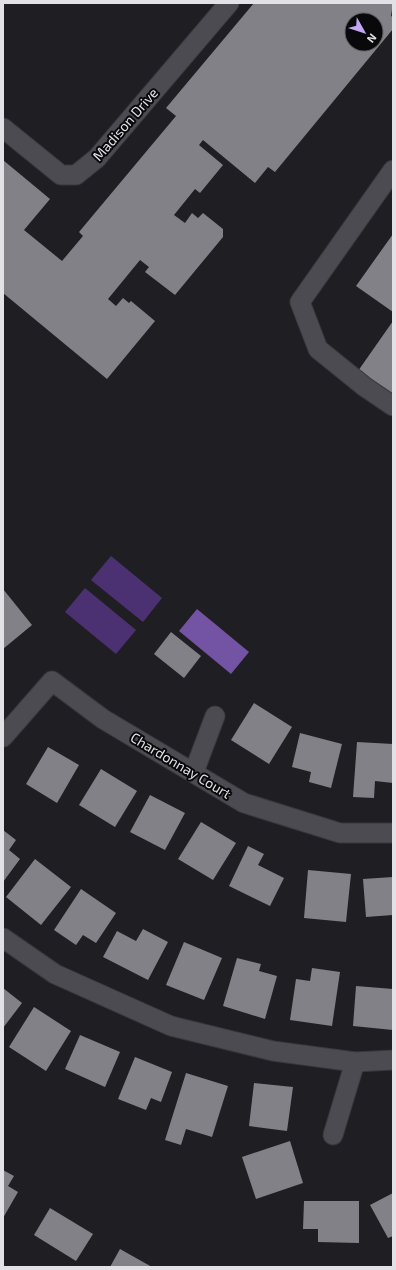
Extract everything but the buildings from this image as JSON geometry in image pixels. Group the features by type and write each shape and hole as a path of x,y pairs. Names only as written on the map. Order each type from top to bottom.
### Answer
{"street":[{"name":"Madison Drive","path":"3,128 61,175 76,175 97,158 229,3"},
{"path":"393,170 300,302 318,349 365,387 393,406"},
{"name":"Chardonnay Court","path":"3,737 52,682 103,719 244,803 340,833 393,833"},
{"path":"194,772 215,716"},
{"path":"3,938 56,974 171,1026 273,1051 355,1062 393,1060"},
{"path":"333,1135 355,1062"}],"shaded area":[{"path":"111,556 162,598 143,622 91,580"},
{"path":"85,588 136,630 116,654 65,612"},
{"path":"197,609 249,652 231,674 179,631"}]}
